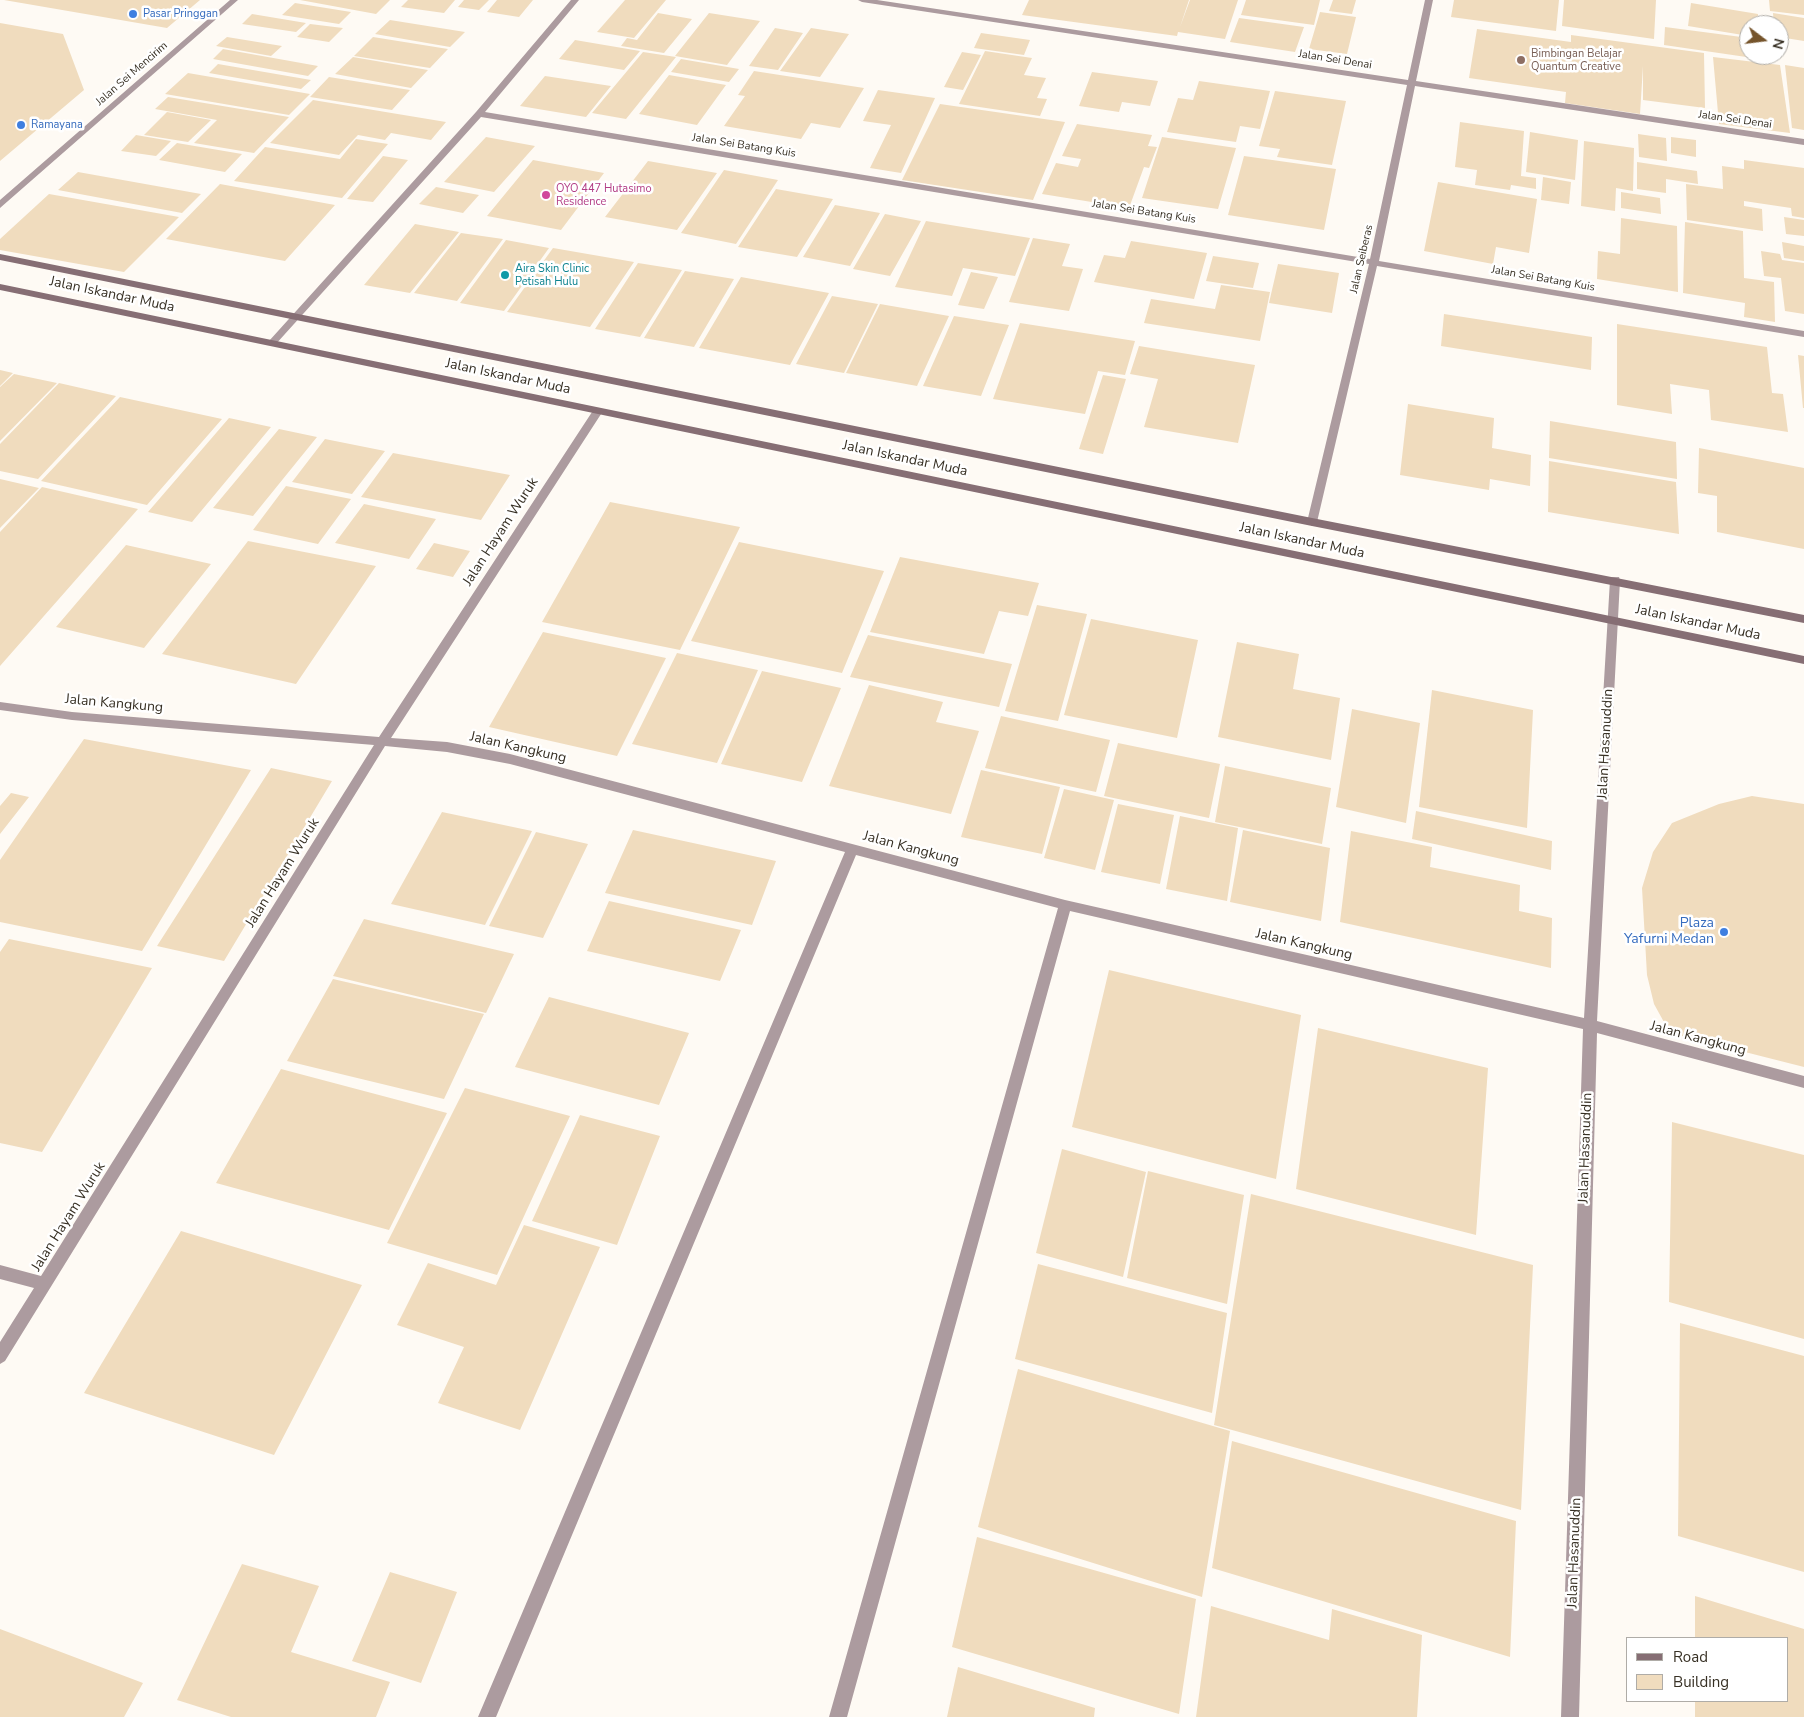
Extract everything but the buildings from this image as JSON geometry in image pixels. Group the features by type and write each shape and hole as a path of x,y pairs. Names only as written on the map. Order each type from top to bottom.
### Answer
{"main road":[{"name":"Jalan Iskandar Muda","path":"0,257 1312,522 1615,580 1804,619"},
{"name":"Jalan Iskandar Muda","path":"0,287 1804,660"}],"street":[{"name":"Jalan Sei Mencirim","path":"0,205 234,0"},
{"path":"272,343 479,114 575,0"},
{"name":"Jalan Sei Denai","path":"862,0 1804,142"},
{"name":"Jalan Seiberas","path":"1312,522 1374,261 1429,0"},
{"name":"Jalan Sei Batang Kuis","path":"479,114 1374,261 1804,334"},
{"name":"Jalan Hayam Wuruk","path":"0,1356 382,742 598,411"},
{"name":"Jalan Hasanuddin","path":"1570,1717 1590,1025 1615,580"},
{"path":"0,719 5,707"},
{"name":"Jalan Kangkung","path":"5,707 72,716 447,747 510,759 1064,905 1590,1025 1804,1082"},
{"path":"487,1717 852,850"},
{"path":"838,1717 1064,905"},
{"path":"0,1272 46,1284"}],"place":[{"name":"Pasar Pringgan","path":"133,14"},
{"name":"Bimbingan Belajar Quantum Creative","path":"1521,60"},
{"name":"Ramayana","path":"21,125"},
{"name":"OYO 447 Hutasimo Residence","path":"546,195"},
{"name":"Aira Skin Clinic Petisah Hulu","path":"505,275"},
{"name":"Plaza Yafurni Medan","path":"1724,932"}]}
